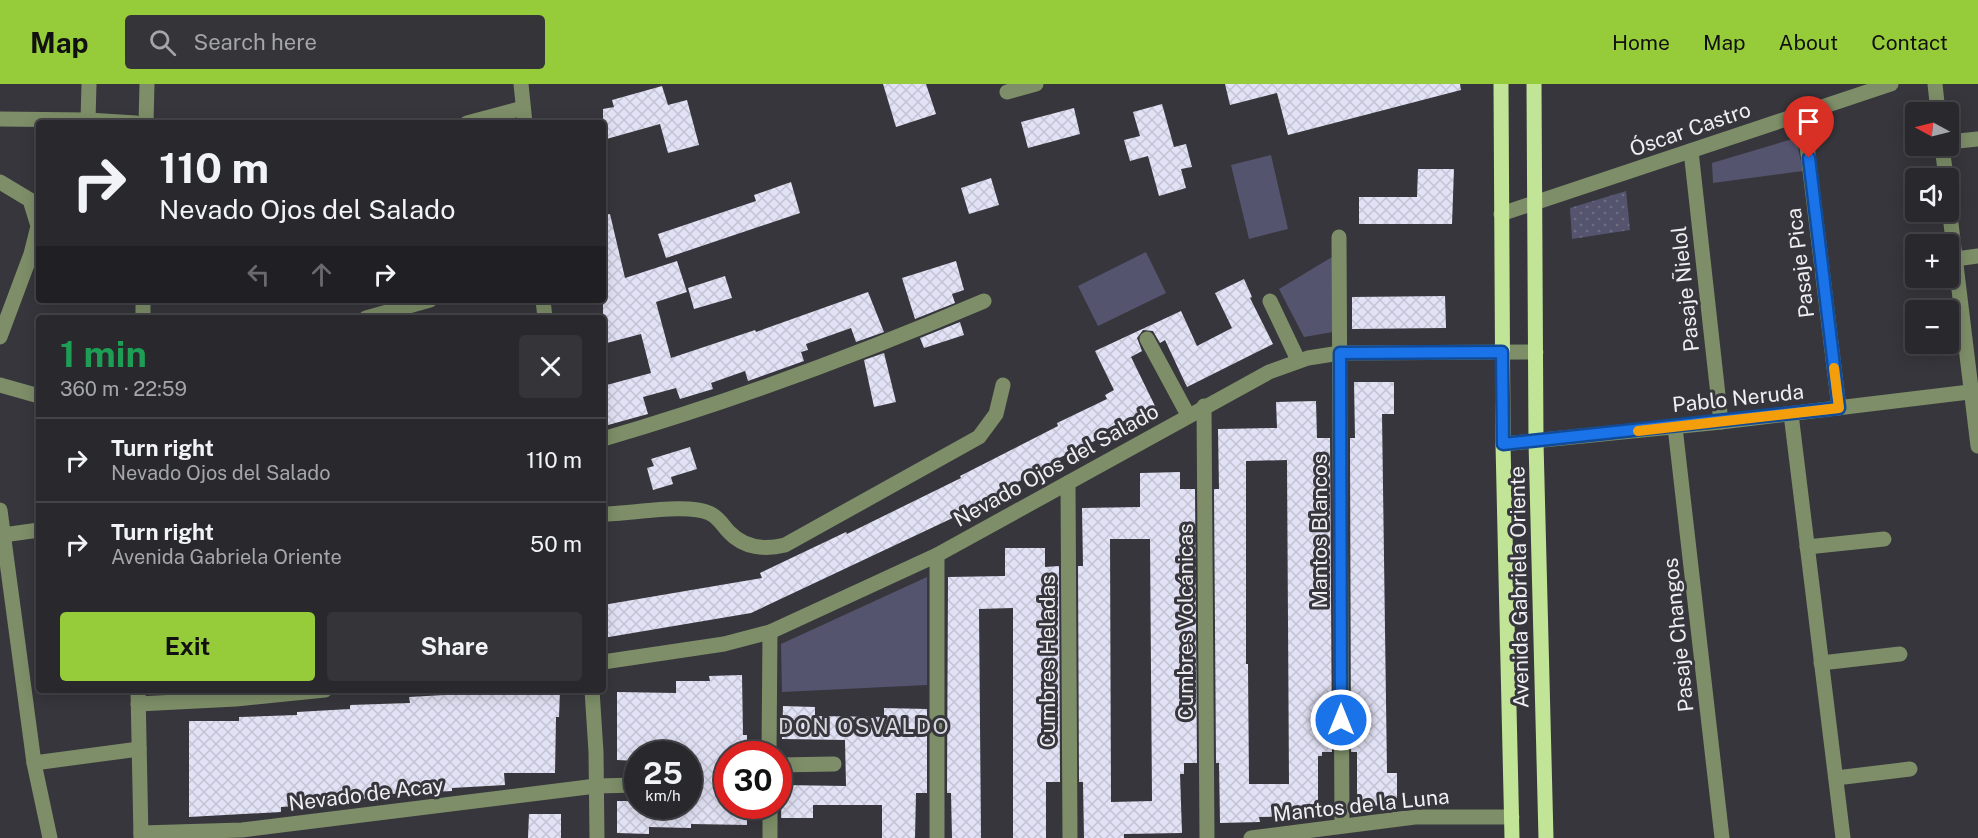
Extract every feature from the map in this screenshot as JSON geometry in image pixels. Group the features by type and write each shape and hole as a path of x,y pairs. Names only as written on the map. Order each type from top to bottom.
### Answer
{"main road":[{"name":"Avenida Gabriela Oriente","path":"1501,84 1503,444 1512,838"},
{"name":"Avenida Gabriela Oriente","path":"1534,84 1536,442 1546,838"}],"street":[{"path":"0,119 88,120 89,84"},
{"path":"146,120 147,84"},
{"path":"488,120 524,115 521,84"},
{"path":"1007,92 1036,84"},
{"name":"Óscar Castro","path":"1502,214 1891,84"},
{"path":"1935,84 1937,102"},
{"name":"Pasaje Pica","path":"1803,113 1839,408"},
{"path":"1959,141 1978,139"},
{"name":"Pasaje Ñielol","path":"1691,151 1721,422"},
{"path":"0,182 30,200 36,219"},
{"path":"0,337 31,254 36,233"},
{"name":"Mantos Blancos","path":"1339,237 1342,825"},
{"path":"1959,259 1978,256"},
{"path":"1959,280 1975,392 1978,446"},
{"path":"606,438 749,393 877,345 984,301"},
{"path":"1270,301 1298,360"},
{"path":"377,315 419,303"},
{"path":"1147,339 1188,415"},
{"name":"Nevado Ojos del Salado","path":"606,662 724,644 770,632 937,555 1204,406 1269,372 1298,360 1340,353 1536,352"},
{"path":"0,385 36,395"},
{"path":"606,514 679,509 704,511 718,518 738,539 750,545 763,548 785,545 968,446 979,437 996,414 1003,385"},
{"name":"Pablo Neruda","path":"1503,444 1721,422 1975,392"},
{"name":"Cumbres Volcánicas","path":"1204,406 1207,838"},
{"path":"1791,414 1843,838"},
{"name":"Pasaje Changos","path":"1675,427 1722,838"},
{"name":"Cumbres Heladas","path":"1068,483 1070,838"},
{"path":"0,510 34,763 50,838"},
{"path":"3,535 36,530"},
{"path":"1807,547 1884,539"},
{"path":"937,555 938,838"},
{"path":"770,632 770,741"},
{"path":"1821,663 1900,654"},
{"path":"141,835 138,697 236,699 293,693"},
{"path":"592,693 595,718 597,838"},
{"path":"34,763 139,749"},
{"path":"792,765 834,764"},
{"path":"1836,778 1910,769"},
{"name":"Nevado de Acay","path":"141,835 265,828 596,786 624,785"},
{"name":"Mantos de la Luna","path":"1251,838 1415,817 1512,817"},
{"path":"770,819 770,838"}],"shaded area":[{"path":"1796,138 1803,171 1713,183 1712,163"},
{"path":"1271,155 1288,229 1249,239 1231,165"},
{"path":"1626,191 1630,230 1572,239 1570,208"},
{"path":"1146,252 1166,293 1098,326 1078,286"},
{"path":"1332,257 1333,332 1304,337 1279,289"},
{"path":"927,577 927,685 782,692 781,644"}],"building":[{"path":"883,84 926,84 936,114 896,127"},
{"path":"1225,84 1460,84 1461,90 1288,135 1277,93 1230,105"},
{"path":"662,86 668,105 687,100 699,145 668,153 660,124 606,139 606,120 603,120 603,109 614,107 612,100"},
{"path":"1162,104 1174,147 1186,144 1192,167 1181,169 1186,188 1159,196 1148,156 1130,161 1124,140 1140,136 1133,112"},
{"path":"1074,108 1080,134 1028,148 1021,122"},
{"path":"1418,169 1454,169 1452,224 1359,224 1359,197 1417,197"},
{"path":"991,178 999,205 969,214 961,188"},
{"path":"791,182 800,213 666,258 658,234 756,201 754,195"},
{"path":"610,214 625,278 677,261 687,292 656,302 671,358 755,330 756,332 868,292 884,332 856,342 851,328 806,344 808,350 801,352 804,361 748,381 745,371 711,383 713,389 680,399 676,388 643,397 648,414 608,425 606,385 651,373 641,334 606,343 606,315 603,315 603,303 606,303 606,215"},
{"path":"956,261 964,290 952,294 955,303 915,319 902,278"},
{"path":"725,276 732,298 694,309 688,288"},
{"path":"1244,279 1252,297 1250,298 1273,344 1187,387 1165,340 1160,343 1153,331 1143,330 1137,338 1142,351 1131,357 1155,406 1105,430 1107,435 1057,459 1059,462 958,513 959,515 751,613 606,637 606,604 762,578 760,573 846,532 847,534 961,478 960,476 1058,426 1057,423 1107,399 1105,395 1114,390 1095,351 1181,311 1197,346 1232,328 1215,293"},
{"path":"1445,296 1446,328 1352,329 1352,297"},
{"path":"960,322 964,335 924,348 920,338"},
{"path":"884,353 896,402 874,407 864,360"},
{"path":"1354,382 1394,382 1394,414 1382,414 1387,773 1397,773 1397,805 1357,806 1357,752 1351,752 1350,438 1355,438"},
{"path":"1316,401 1317,438 1330,438 1332,752 1322,752 1322,756 1318,756 1318,816 1259,817 1260,822 1220,823 1219,763 1216,763 1214,489 1219,489 1218,429 1277,428 1276,402","holes":["1287,460 1289,784 1249,784 1248,664 1246,664 1246,461"]},
{"path":"690,447 697,469 671,477 673,484 653,490 647,468 654,466 651,459"},
{"path":"1180,472 1180,489 1195,489 1197,763 1184,763 1184,774 1180,774 1182,833 1124,834 1124,838 1084,838 1083,782 1079,782 1078,566 1083,566 1082,508 1140,507 1140,473","holes":["1110,539 1150,539 1152,801 1111,802"]},
{"path":"1005,548 1045,548 1045,567 1059,566 1060,782 1046,782 1046,838 1013,838 1013,608 979,609 981,838 952,838 951,793 947,793 948,577 1005,576"},
{"path":"742,675 743,735 747,735 747,741 714,741 714,819 747,819 747,825 691,824 691,828 649,827 649,834 617,833 617,801 624,801 624,819 702,819 702,741 624,741 624,760 617,760 617,692 676,693 676,681 710,681 709,676"},
{"path":"560,693 559,717 556,717 555,773 504,773 505,785 392,794 393,797 339,800 340,803 281,807 281,812 189,817 189,721 239,721 239,717 297,715 297,712 350,709 350,705 410,703 409,697"},
{"path":"783,706 815,707 815,716 884,717 884,708 927,709 927,793 916,793 915,838 882,838 882,805 813,805 813,818 792,818 792,785 846,786 845,740 782,739"},
{"path":"529,814 561,814 561,838 528,838"}],"slow traffic":[{"path":"1638,431 1839,408 1834,368"}],"district":[{"name":"DON OSVALDO","path":"864,726"}],"route":[{"path":"1341,720 1340,353 1502,352 1503,444 1839,408 1809,158"}]}
